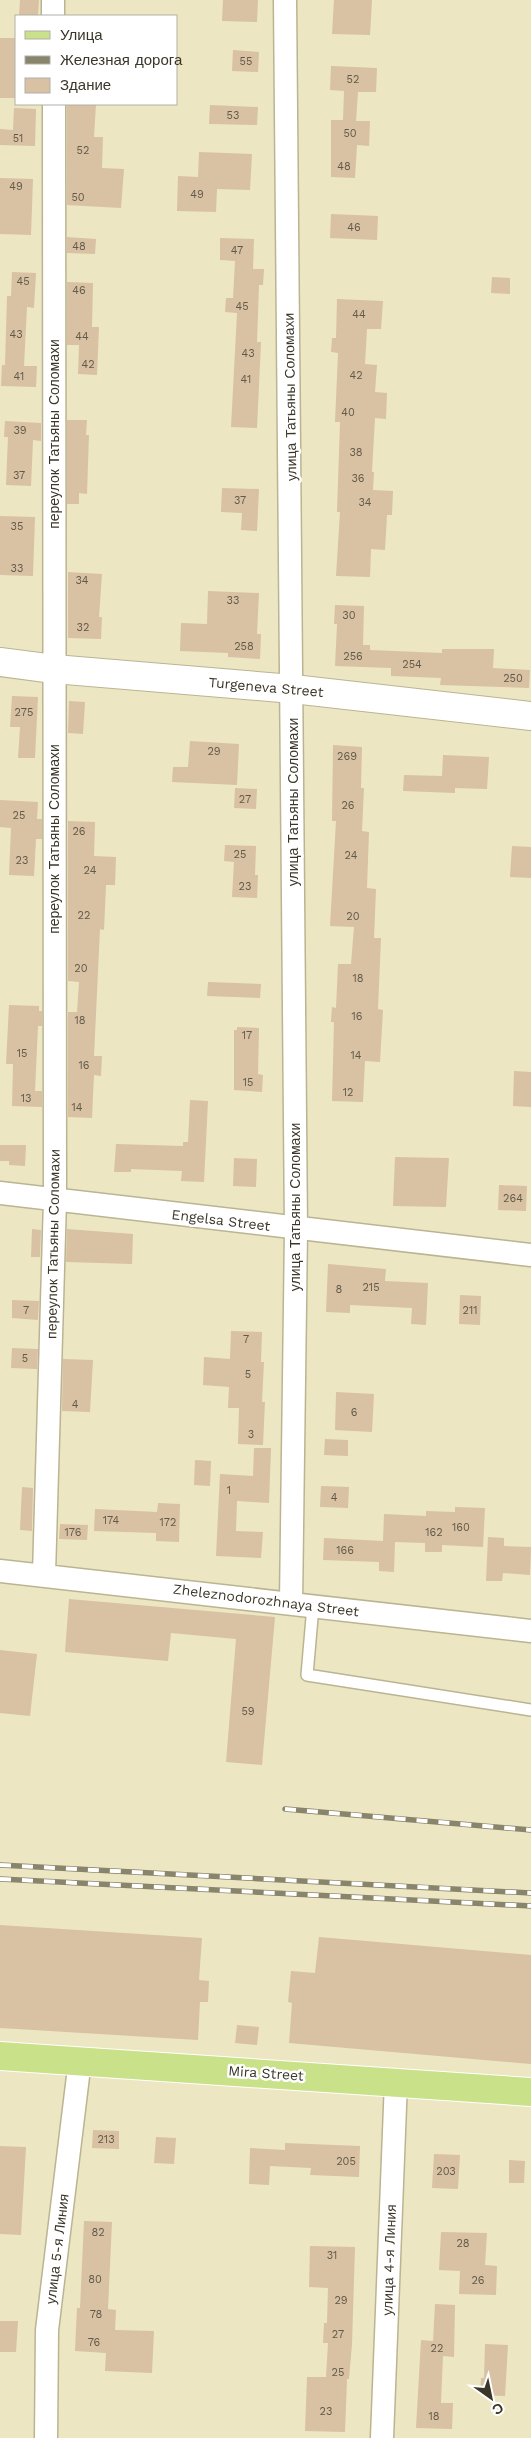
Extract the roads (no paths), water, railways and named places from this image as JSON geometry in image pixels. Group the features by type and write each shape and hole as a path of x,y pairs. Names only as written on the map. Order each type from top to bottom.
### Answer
{"main road":[{"name":"Turgeneva Street","path":"0,662 54,669 293,689 531,716"},
{"name":"Mira Street","path":"0,2056 396,2081 531,2092"}],"street":[{"path":"54,0 54,15"},
{"name":"улица Татьяны Соломахи","path":"285,0 293,689 296,1230 302,1605"},
{"name":"переулок Татьяны Соломахи","path":"44,1574 55,1200 54,105"},
{"name":"Engelsa Street","path":"0,1193 296,1230 531,1255"},
{"name":"Zheleznodorozhnaya Street","path":"0,1570 531,1631"},
{"name":"улица 5-я Линия","path":"46,2438 47,2330 80,2060"},
{"name":"улица 4-я Линия","path":"382,2438 396,2081"}],"lane":[{"path":"302,1605 307,1676 531,1710"}],"railway":[{"path":"285,1809 531,1830"},
{"path":"0,1865 531,1893"},
{"path":"0,1879 531,1906"}]}
